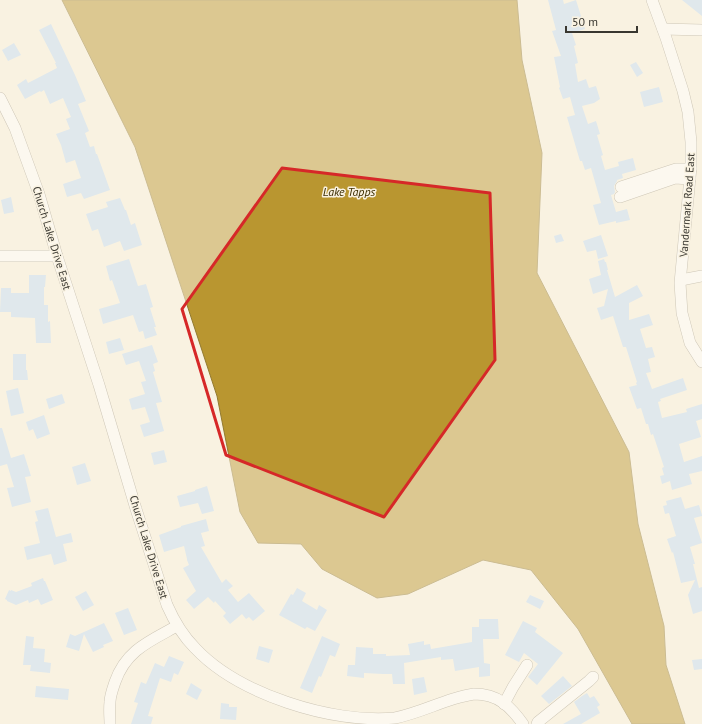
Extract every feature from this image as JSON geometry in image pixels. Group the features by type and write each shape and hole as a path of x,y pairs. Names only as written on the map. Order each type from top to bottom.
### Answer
{"street":[{"name":"Vandermark Road East","path":"652,0 663,29 688,112 691,142 690,174 681,280 682,313 690,343 702,362"},
{"path":"663,29 702,30"},
{"name":"Church Lake Drive East","path":"0,98 15,128 29,163 167,605 182,633 195,648 217,668 240,683 262,694 329,720 343,718 396,718 462,696 473,694 493,696 504,704 523,724"},
{"path":"620,192 676,169 690,174"},
{"path":"0,256 57,256"},
{"path":"681,280 702,276"},
{"path":"110,724 110,702 113,687 116,677 124,663 142,646 177,626"},
{"path":"504,704 527,665"},
{"path":"537,724 593,677"}],"highlighted area":[{"path":"282,168 490,193 495,360 384,517 226,455 182,309"}],"water":[{"name":"Lake Tapps","path":"62,0 517,0 522,60 542,153 537,273 629,452 638,524 664,626 666,665 685,724 632,724 578,629 531,570 483,560 408,594 377,598 322,569 301,544 258,543 240,512 217,396 135,147"}],"building":[{"path":"548,0 563,0 564,4 576,0 585,29 572,33 576,45 574,46 578,63 575,64 578,82 586,79 589,88 596,86 600,99 594,103 582,106 588,124 596,121 600,134 597,135 603,155 601,156 605,170 619,166 618,162 633,158 636,170 622,174 623,178 617,180 614,186 615,192 611,195 616,212 627,209 630,220 616,223 616,221 599,225 593,205 601,203 591,168 585,170 582,161 580,161 567,117 575,115 570,97 563,99 559,88 554,57 561,56 552,31 556,30"},
{"path":"682,0 702,0 702,16"},
{"path":"51,24 86,101 78,104 89,131 85,133 90,147 94,146 110,190 84,199 81,193 67,197 63,184 81,178 75,160 66,163 56,134 70,129 66,119 71,117 63,98 50,104 44,90 25,99 17,85 26,79 28,83 57,68 56,63 39,30"},
{"path":"14,43 21,55 8,61 2,50"},
{"path":"636,62 643,73 637,77 630,65"},
{"path":"659,87 663,102 644,107 640,92"},
{"path":"11,197 14,212 4,214 1,200"},
{"path":"120,198 131,225 135,223 142,245 124,251 120,241 104,247 98,229 92,231 86,214 108,207 106,202"},
{"path":"561,234 564,241 556,243 554,236"},
{"path":"601,235 608,256 598,259 596,250 587,252 583,241"},
{"path":"129,259 138,286 146,284 153,307 150,308 157,335 145,339 143,331 139,332 133,315 103,324 99,309 120,303 112,280 110,281 106,266"},
{"path":"604,259 615,297 637,285 643,296 629,303 629,320 649,314 653,325 640,329 646,348 652,347 655,357 648,359 651,372 646,373 652,389 683,378 687,390 660,399 661,401 658,402 662,418 687,412 686,409 702,404 702,419 696,421 701,437 679,444 684,462 702,456 702,471 689,474 692,484 672,490 670,481 662,484 660,476 664,475 662,468 664,467 653,434 651,435 641,408 637,409 629,387 637,385 637,382 626,347 623,347 613,316 601,320 597,308 604,306 608,289 593,294 589,279 601,275 598,261"},
{"path":"29,275 46,275 44,305 48,305 48,322 50,321 51,343 36,343 35,318 11,317 11,312 0,312 1,288 11,288 11,293 29,293"},
{"path":"120,338 124,350 109,354 106,342"},
{"path":"152,345 158,362 153,364 155,371 153,372 162,402 156,403 164,431 144,437 140,425 150,422 145,407 132,410 129,399 145,394 141,382 146,381 139,361 126,365 122,354"},
{"path":"13,354 26,354 26,370 28,380 13,380"},
{"path":"18,388 24,413 11,416 6,391"},
{"path":"62,394 65,403 49,409 46,399"},
{"path":"44,415 50,434 37,439 33,429 29,431 26,422"},
{"path":"0,428 2,428 11,458 24,454 31,476 25,477 31,502 12,507 7,488 14,487 7,464 0,466"},
{"path":"164,450 167,462 154,465 151,453"},
{"path":"85,463 91,481 77,485 72,467"},
{"path":"207,486 214,511 202,514 198,503 180,507 177,496"},
{"path":"681,497 685,509 699,505 702,515 694,518 702,543 690,547 695,564 693,564 699,588 702,587 702,611 693,614 688,595 695,580 681,583 673,552 672,553 667,539 676,536 669,513 665,514 663,506 667,505 666,501"},
{"path":"48,508 56,537 71,533 73,542 63,544 67,561 54,565 51,554 27,560 24,547 40,543 35,522 38,521 35,511"},
{"path":"206,519 209,531 201,533 205,546 201,547 222,583 226,579 233,586 228,590 238,602 249,593 265,611 253,621 249,617 246,619 242,614 230,624 223,616 226,613 215,601 214,603 208,597 194,609 186,600 196,591 183,568 189,565 184,546 164,552 159,535 181,526"},
{"path":"43,578 53,600 41,605 38,599 29,603 28,600 16,605 5,599 9,590 16,592 32,586 31,583"},
{"path":"297,588 306,593 302,601 317,610 319,605 327,610 315,631 307,627 305,629 279,615 291,594 293,595"},
{"path":"86,591 94,605 83,611 75,597"},
{"path":"530,595 544,601 540,609 526,602"},
{"path":"128,608 137,630 124,635 115,613"},
{"path":"479,619 498,619 499,639 483,639 484,663 490,664 490,676 479,677 479,667 455,671 453,659 441,660 441,657 404,663 405,684 393,684 392,674 364,673 364,678 347,676 348,665 355,665 356,647 373,648 373,654 386,654 386,656 410,655 408,644 424,641 424,645 430,644 431,649 472,642 472,627 479,627"},
{"path":"523,621 537,628 535,632 563,653 537,685 528,677 538,664 524,653 519,662 505,655"},
{"path":"104,623 113,641 103,645 104,647 93,652 84,634 79,651 66,647 70,634 75,636"},
{"path":"26,636 34,637 33,648 45,649 44,662 51,663 50,673 30,671 31,665 23,665"},
{"path":"322,636 340,644 335,657 330,655 321,677 319,676 312,693 300,688"},
{"path":"259,646 273,650 269,663 256,659"},
{"path":"169,656 184,662 178,675 174,673 171,682 160,678 148,716 153,717 151,724 131,724 138,703 134,702 141,682 146,684 155,663 164,667"},
{"path":"702,659 702,669 694,670 692,660"},
{"path":"563,676 572,686 549,704 541,696"},
{"path":"424,677 427,692 414,695 412,679"},
{"path":"191,683 202,690 197,700 186,694"},
{"path":"36,686 69,689 68,700 35,697"},
{"path":"587,693 590,698 594,696 600,705 597,707 600,713 581,724 563,724 581,714 574,702"},
{"path":"221,703 229,704 229,707 237,707 236,720 220,719"}]}
